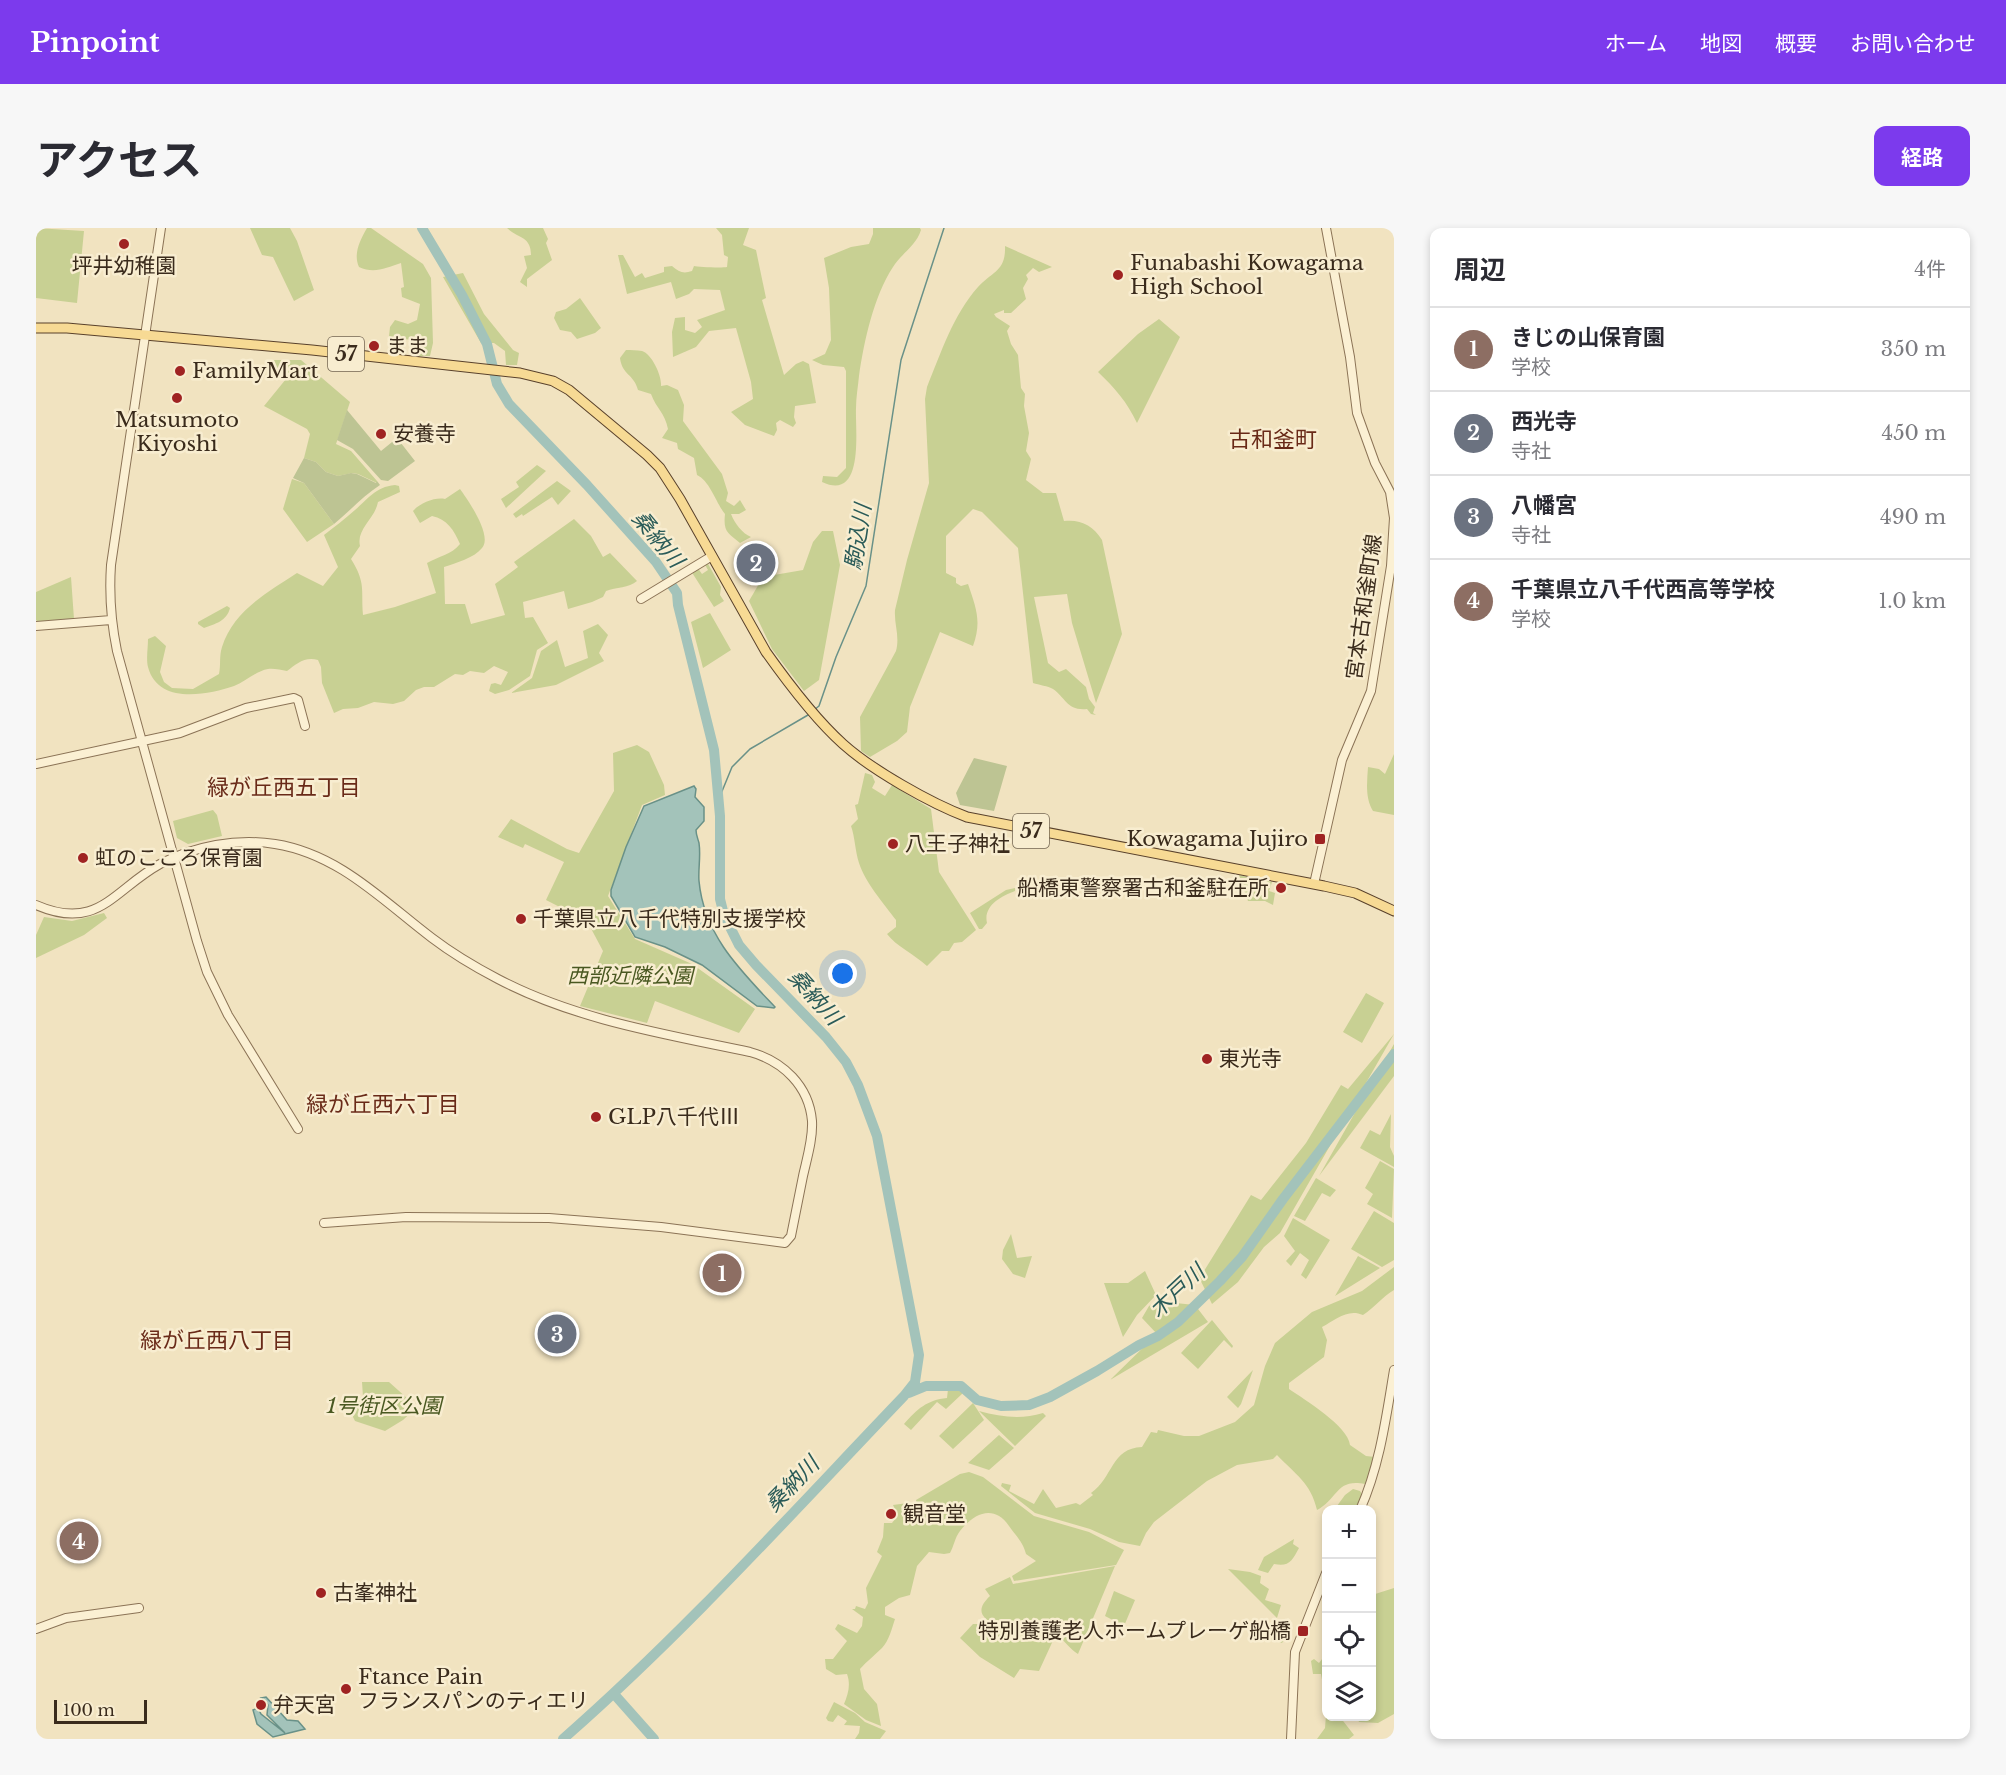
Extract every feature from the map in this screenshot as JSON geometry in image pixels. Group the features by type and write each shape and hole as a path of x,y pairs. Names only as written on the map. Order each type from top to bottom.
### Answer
{"main road":[{"name":"57","path":"36,328 145,335 485,368 535,375 558,383 581,398 648,455 669,481 766,652 820,719 843,744 868,763 945,808 967,817 1355,893 1394,911"}],"street":[{"path":"161,228 111,565 111,620 117,651 197,941 216,991 237,1031 298,1129"},
{"name":"宮本古和釜町線","path":"1314,884 1342,759 1371,691 1386,602 1394,527 1393,502 1390,492 1375,463 1357,413 1350,357 1326,228"},
{"path":"640,599 712,556"},
{"path":"36,626 111,620"},
{"path":"36,764 180,733 246,708 294,698 298,700 305,726"},
{"path":"36,905 58,913 85,913 105,905 159,865 174,858 208,846 244,842 274,844 318,856 353,875 433,939 461,958 524,992 586,1014 750,1052 770,1059 795,1079 806,1097 810,1111 811,1132 808,1150 791,1236 785,1243 661,1227 549,1218 406,1217 324,1223"},
{"path":"1362,1505 1378,1460 1394,1370"},
{"path":"1291,1739 1295,1652 1322,1583"},
{"path":"36,1629 66,1618 139,1608"}],"green space":[{"path":"36,228 84,231 77,303 36,298"},
{"path":"250,228 290,228 297,241 314,290 294,301 273,257 262,255"},
{"path":"367,228 371,228 423,264 431,278 433,343 430,356 417,356 414,340 389,336 390,327 395,320 408,324 417,320 420,304 402,297 401,288 404,287 401,263 375,270 359,267 357,252"},
{"path":"507,228 543,228 548,239 546,243 552,260 527,279 527,287 520,282 527,268 524,256 531,255 529,244 524,238"},
{"path":"716,228 749,228 743,245 756,250 766,298 762,300 784,375 796,364 803,361 809,364 816,403 795,406 796,423 793,427 780,420 776,423 777,430 774,436 745,425 731,412 753,399 751,382 736,328 709,331 696,347 673,357 672,332 675,318 685,317 685,330 695,333 702,327 697,320 725,310 720,290 694,289 689,294 676,299 671,282 627,294 618,255 623,255 635,277 642,273 645,278 664,272 664,267 672,266 684,272 692,271 694,266 727,267 728,257 724,255 722,235"},
{"path":"873,228 920,228 921,230 916,241 896,262 875,305 859,376 855,461 845,482 836,485 822,482 823,476 837,477 846,468 846,371 844,367 823,365 812,360 825,354 831,340 829,288 824,258 851,247 869,244"},
{"path":"1005,246 1052,267 1039,272 1033,268 1026,275 1028,279 1023,288 1026,299 1011,313 1004,313 1004,310 994,314 1010,326 1007,331 1018,355 1029,433 1026,451 1031,459 1026,480 1043,493 1056,493 1064,521 1086,524 1095,530 1102,540 1122,634 1096,703 1072,623 1067,594 1034,597 1048,663 1059,672 1066,669 1086,687 1089,699 1095,707 1093,713 1096,715 1091,714 1087,709 1071,706 1053,689 1033,683 1018,548 982,512 973,509 946,536 946,573 956,578 956,583 961,586 968,584 977,622 973,646 940,632 910,707 907,732 897,741 870,757 861,751 860,717 896,651 895,610 929,483 925,399 927,387 961,310 978,287 1001,266"},
{"path":"463,273 484,314 513,350 519,353 517,365 506,365 505,351 494,343 481,343 443,277"},
{"path":"580,298 601,328 595,333 577,339 571,332 560,330 554,318 556,312 566,309"},
{"path":"1159,319 1180,337 1137,423 1120,396 1098,372 1138,334"},
{"path":"626,350 646,353 656,366 661,386 667,385 678,390 684,405 683,421 722,474 728,493 726,501 734,506 740,500 746,510 739,514 731,514 739,528 751,537 740,543 729,534 725,525 725,514 709,487 697,475 694,458 678,449 677,443 662,438 668,429 665,419 651,394 638,390 623,368 620,358"},
{"path":"271,360 301,360 350,402 336,444 351,451 377,483 358,474 338,476 326,472 316,462 304,458 310,434 307,429 264,406 286,379 268,365"},
{"path":"347,410 381,451 397,438 415,461 388,481 381,480 353,449 337,440"},
{"path":"304,458 316,462 326,472 338,476 357,474 376,483 377,481 380,485 334,524 304,483 293,478"},
{"path":"537,465 546,471 506,508 501,499 519,487 516,482"},
{"path":"292,479 304,483 334,524 307,542 283,509"},
{"path":"557,481 571,491 558,505 552,497 516,518 513,514"},
{"path":"399,486 400,492 378,502 363,529 360,546 351,559 361,580 363,615 436,593 427,563 449,553 460,544 446,522 432,516 420,523 413,511 428,501 445,499 460,489 478,518 485,542 474,555 444,567 445,604 465,604 471,624 505,615 495,584 518,567 514,562 574,519 591,536 603,557 610,553 637,581 606,591 603,597 592,602 568,609 564,591 523,602 525,618 533,617 548,643 537,650 530,676 509,690 495,694 489,691 491,684 501,685 508,672 494,666 484,673 470,671 463,675 455,674 434,687 416,690 404,701 393,704 374,702 334,713 322,683 321,667 318,660 313,659 301,661 287,671 264,670 234,686 198,694 172,692 153,679 148,667 147,653 148,639 155,636 166,646 160,672 164,682 172,688 193,689 219,674 222,647 227,634 243,613 263,595 297,573 323,586 338,567 324,535 372,494 382,488"},
{"path":"822,531 833,531 840,565 819,680 804,691 772,649 749,601 760,582 774,575 803,570 813,542"},
{"path":"707,562 721,587 720,595 724,601 714,607 691,571 697,567 702,574 708,570 704,563"},
{"path":"71,577 74,619 38,622 36,620 36,592"},
{"path":"227,606 230,608 220,621 204,628 198,624 198,622"},
{"path":"710,613 731,650 703,668 691,622"},
{"path":"598,624 608,635 599,653 604,661 556,685 511,693 532,678 541,651 557,640 565,667 588,658 583,631"},
{"name":"西部近隣公園","path":"637,745 649,752 664,785 665,795 642,805 608,896 635,939 692,964 755,1009 739,1033 655,1001 647,1023 580,1006 603,951 587,921 546,900 564,862 525,844 523,848 498,837 511,819 579,853 614,791 613,753"},
{"path":"1394,754 1394,815 1373,811 1367,784 1368,767 1379,769 1385,774"},
{"path":"974,758 1007,766 994,811 960,805 956,793"},
{"path":"865,773 872,775 875,782 872,788 885,796 892,785 931,809 939,872 976,930 962,942 954,943 949,951 942,951 927,966 887,934 896,927 896,920 870,885 859,863 851,826 858,819 855,805 858,804"},
{"path":"213,810 217,815 222,836 188,844 177,838 173,821"},
{"path":"1239,875 1272,882 1269,891 1275,893 1273,905 1265,901 1248,901"},
{"path":"1015,888 1015,891 994,902 986,917 987,923 979,929 970,913 1006,890"},
{"path":"104,913 107,918 84,935 36,958 36,935 44,917 72,921"},
{"path":"1366,993 1384,1003 1362,1043 1343,1032"},
{"path":"1394,1034 1280,1233 1264,1247 1238,1282 1212,1304 1195,1269 1204,1271 1251,1195 1261,1200 1306,1143 1341,1085 1348,1089"},
{"path":"1394,1044 1394,1076 1319,1176"},
{"path":"1391,1114 1390,1147 1394,1156 1394,1167 1360,1148 1370,1130 1380,1135"},
{"path":"1380,1161 1394,1169 1392,1218 1367,1204 1373,1194 1365,1188"},
{"path":"1316,1178 1336,1190 1330,1197 1322,1193 1305,1221 1294,1216"},
{"path":"1374,1211 1394,1223 1394,1260 1382,1267 1351,1249"},
{"path":"1293,1218 1330,1240 1306,1279 1301,1275 1309,1260 1300,1253 1291,1266 1286,1261 1295,1251 1284,1236"},
{"path":"1011,1234 1017,1258 1032,1256 1025,1278 1013,1274 1002,1259 1003,1250"},
{"path":"1358,1256 1380,1268 1335,1296"},
{"path":"1394,1267 1394,1290 1363,1315 1347,1314 1322,1327 1327,1340 1324,1357 1289,1383 1289,1389 1325,1414 1342,1430 1350,1445 1366,1456 1375,1457 1368,1482 1348,1484 1317,1510 1306,1486 1277,1455 1273,1459 1237,1465 1207,1481 1154,1522 1140,1546 1119,1542 1090,1529 1035,1513 1001,1486 1002,1483 1011,1485 1009,1491 1034,1504 1043,1489 1056,1508 1076,1503 1080,1505 1093,1495 1091,1493 1104,1480 1118,1458 1124,1452 1142,1447 1151,1432 1157,1433 1158,1430 1184,1436 1199,1436 1235,1422 1254,1405 1265,1366 1275,1343 1312,1312 1362,1291"},
{"path":"1145,1271 1156,1295 1137,1315 1123,1337 1104,1283 1128,1283"},
{"path":"1156,1301 1195,1305 1208,1322 1110,1380 1157,1334 1142,1318 1149,1306"},
{"path":"1212,1320 1233,1346 1232,1348 1224,1340 1198,1369 1181,1353"},
{"path":"1253,1370 1241,1404 1238,1408 1227,1397"},
{"name":"1号街区公園","path":"362,1382 389,1382 417,1407 403,1420 385,1431 355,1421 351,1397 363,1397"},
{"path":"948,1389 959,1389 963,1393 946,1409 937,1402 911,1430 904,1424 923,1406 947,1398"},
{"path":"973,1403 984,1420 953,1449 939,1436"},
{"path":"979,1411 1011,1417 1043,1413 1046,1416 1015,1446"},
{"path":"999,1435 1014,1448 989,1470 968,1463"},
{"path":"969,1472 983,1477 1034,1516 1089,1532 1124,1550 1116,1565 1014,1581 1012,1576 1036,1561 1026,1554 1017,1536 997,1515 984,1514 971,1520 958,1533 950,1553 929,1552 917,1566 910,1595 899,1598 885,1607 885,1615 895,1619 887,1642 860,1669 864,1689 877,1704 881,1726 866,1720 844,1704 849,1682 847,1674 836,1675 826,1669 825,1659 833,1659 847,1641 835,1629 838,1624 857,1633 862,1626 863,1617 852,1609 856,1606 865,1609 868,1603 866,1588 882,1556 877,1552 883,1537 884,1523 892,1523 898,1515 893,1505 908,1503 911,1511 918,1508 916,1500 960,1474"},
{"path":"1353,1489 1362,1494 1358,1505 1338,1505"},
{"path":"1294,1539 1293,1544 1299,1548 1290,1562 1283,1565 1274,1564 1268,1573 1258,1570 1264,1557"},
{"path":"1115,1566 1078,1654 1057,1633 1045,1625 1030,1623 1007,1630 988,1621 982,1613 984,1603 990,1596 985,1589 1010,1577 1013,1584"},
{"path":"1228,1569 1261,1576 1260,1583 1269,1589 1265,1600 1281,1605 1277,1618"},
{"path":"1394,1588 1394,1714 1378,1723 1359,1722 1376,1721 1376,1594"},
{"path":"1114,1591 1135,1600 1124,1626 1105,1616"},
{"path":"1276,1621 1288,1634 1282,1643 1268,1638 1268,1632"},
{"path":"973,1624 986,1624 1006,1633 1030,1626 1041,1626 1056,1634 1039,1671 1020,1669 1014,1678 980,1657 960,1638"},
{"path":"1314,1659 1319,1663 1322,1659 1322,1680 1321,1674 1313,1674 1311,1661"},
{"path":"834,1702 855,1713 865,1722 886,1731 880,1739 855,1739 860,1726 844,1725 847,1721 838,1715 833,1722 826,1718"},
{"path":"1326,1721 1343,1721 1354,1735 1349,1739 1317,1739 1325,1728"}],"water":[{"path":"694,786 695,797 704,807 704,821 696,830 700,848 699,881 708,918 716,935 737,965 774,1008 757,1006 702,965 665,947 635,937 611,896 626,847 644,806"},
{"path":"266,1697 287,1720 298,1721 305,1729 273,1737 257,1724 253,1710 258,1708 261,1714 285,1733 267,1715 268,1705 261,1698"}],"waterway":[{"name":"桑納川","path":"422,228 462,295 487,344 497,384 509,404 587,485 656,562 677,593 714,750 720,816 720,899 724,915 739,945 826,1037 846,1062 858,1085 877,1136 919,1355 915,1382 904,1396 695,1614 608,1699 563,1739"},
{"name":"駒込川","path":"814,710 819,706 836,657 866,586 901,360 944,228"},
{"name":"駒込川","path":"718,801 732,767 750,749 808,715"},
{"name":"木戸川","path":"909,1393 926,1386 961,1386 977,1400 1001,1406 1029,1405 1050,1397 1158,1336 1178,1322 1242,1257 1283,1199 1394,1054"},
{"path":"614,1694 654,1739"}],"place":[{"name":"坪井幼稚園","path":"124,244"},
{"name":"Funabashi Kowagama High School","path":"1118,275"},
{"name":"まま","path":"374,346"},
{"name":"FamilyMart","path":"180,371"},
{"name":"Matsumoto Kiyoshi","path":"177,398"},
{"name":"安養寺","path":"381,434"},
{"name":"西光寺","path":"756,563"},
{"name":"Kowagama Jujiro","path":"1320,839"},
{"name":"八王子神社","path":"893,844"},
{"name":"虹のこころ保育園","path":"83,858"},
{"name":"船橋東警察署古和釜駐在所","path":"1281,888"},
{"name":"千葉県立八千代特別支援学校","path":"521,919"},
{"name":"東光寺","path":"1207,1059"},
{"name":"GLP八千代Ⅲ","path":"596,1117"},
{"name":"きじの山保育園","path":"722,1273"},
{"name":"八幡宮","path":"557,1334"},
{"name":"観音堂","path":"891,1514"},
{"name":"千葉県立八千代西高等学校","path":"79,1541"},
{"name":"古峯神社","path":"321,1593"},
{"name":"特別養護老人ホームプレーゲ船橋","path":"1303,1631"},
{"name":"Ftance Pain フランスパンのティエリ","path":"346,1689"},
{"name":"弁天宮","path":"261,1705"}],"district":[{"name":"古和釜町","path":"1273,439"},
{"name":"緑が丘西五丁目","path":"284,787"},
{"name":"緑が丘西六丁目","path":"383,1104"},
{"name":"緑が丘西八丁目","path":"217,1340"}]}
